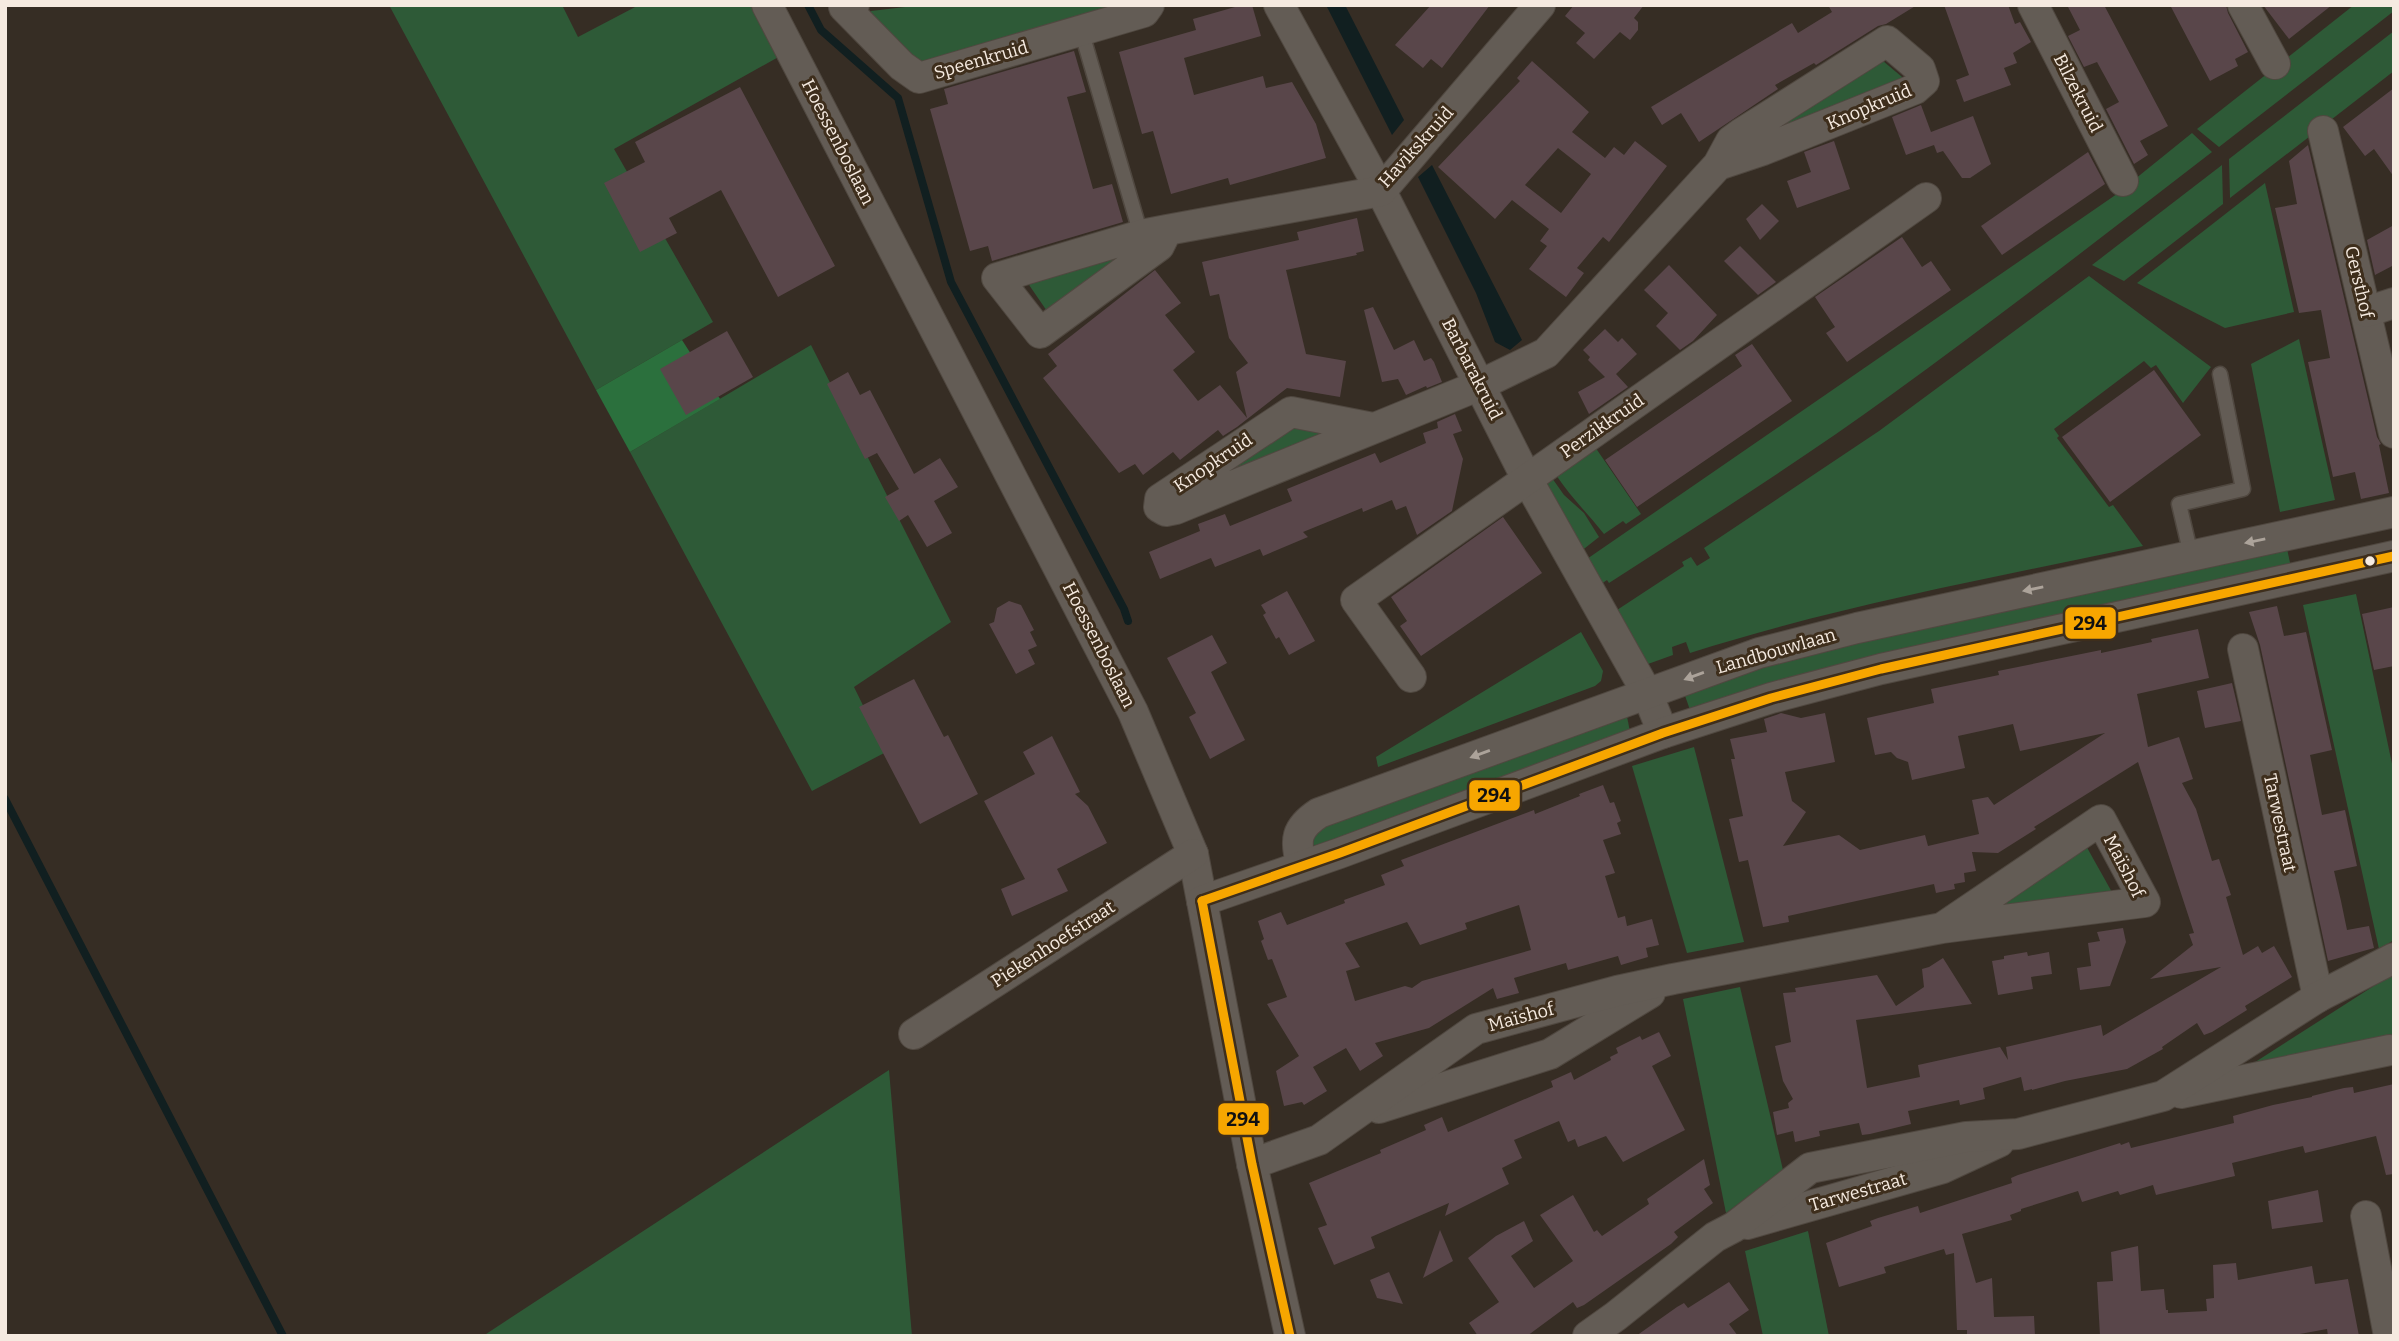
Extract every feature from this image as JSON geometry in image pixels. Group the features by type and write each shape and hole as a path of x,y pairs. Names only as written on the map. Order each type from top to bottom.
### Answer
{"street":[{"name":"Hoessenboslaan","path":"767,5 1133,712 1193,854 1252,1164 1290,1336"},
{"name":"Speenkruid","path":"854,5 844,7 902,66 919,78 1144,12 1149,5"},
{"name":"Barbarakruid","path":"1279,5 1381,191 1527,479 1647,693 1663,733"},
{"name":"Havikskruid","path":"1154,233 1160,246 1040,333 997,278 1154,233 1381,191 1540,5"},
{"name":"Bilzekruid","path":"2033,5 2123,181"},
{"path":"2243,5 2275,64"},
{"name":"Knopkruid","path":"1373,428 1291,412 1160,499 1159,507 1166,511 1177,509 1480,385 1546,353 1718,165 1731,141 1742,132 1886,41 1920,69 1924,81 1915,89 1763,150 1718,165"},
{"name":"Gersthof","path":"2323,131 2380,308 2394,433"},
{"name":"Perzikkruid","path":"1411,677 1356,600 1926,198"},
{"name":"Landbouwlaan","path":"1302,866 1297,852 1297,838 1306,822 1319,813 1759,653 1857,628 2394,512"},
{"path":"2310,529 2317,574"},
{"path":"1202,901 1663,733 1771,698 1881,669 2394,556"},
{"name":"Tarwestraat","path":"2243,649 2318,997"},
{"name":"Maïshof","path":"1252,1164 1319,1140 1476,1029 1617,991 1673,979 1942,928 2145,902 2101,820 1942,928"},
{"name":"Piekenhoefstraat","path":"914,1034 1193,854"},
{"name":"Tarwestraat","path":"2164,1096 2318,997 2394,958"},
{"name":"Maïshof","path":"1352,1117 1550,1054 1673,979"},
{"name":"Tarwestraat","path":"1588,1336 1715,1237 1734,1227 1810,1168 1966,1137 2018,1134 2164,1096 2390,1050"},
{"path":"2365,1216 2389,1336"}],"lane":[{"path":"1081,30 1154,233"},
{"path":"2192,555 2179,504 2243,489 2220,374"}],"green space":[{"path":"389,5 562,5 578,37 639,5 757,5 782,55 614,149 713,322 596,390"},
{"path":"922,5 1106,5 1098,18 920,64 871,21 871,11"},
{"path":"2354,5 2394,5 2394,11 2219,147 2197,129"},
{"path":"2394,31 2394,71 2230,198 2229,159"},
{"path":"1883,61 1908,82 1747,142"},
{"path":"2192,133 2212,152 2053,275 1822,444 1609,583 1607,580 1598,586 1584,561 2114,196"},
{"path":"2222,165 2223,204 2124,281 2092,265"},
{"path":"2265,183 2294,312 2225,328 2137,283"},
{"path":"1142,245 1051,317 1025,279"},
{"path":"2089,276 2211,367 2183,403 2156,365 2151,368 2144,361 2054,429 2059,436 2057,438 2109,507 2113,505 2143,546 1858,607 1690,653 1686,642 1672,647 1673,655 1648,664 1649,667 1617,610 1684,566 1682,562 1691,557 1697,566 1710,558 1704,548 1879,431"},
{"path":"2299,339 2335,500 2280,512 2251,364"},
{"path":"682,340 720,399 630,452 596,390"},
{"path":"811,345 951,622 854,687 886,752 812,791 630,452"},
{"path":"1294,422 1337,430 1226,474"},
{"path":"1593,444 1641,514 1626,524 1623,521 1604,534 1556,475"},
{"path":"1552,478 1564,495 1584,513 1599,537 1580,552 1544,479"},
{"path":"2286,544 2292,572 1690,710 1683,690 1760,659"},
{"path":"2356,594 2394,773 2394,940 2379,949 2303,605"},
{"path":"1581,632 1603,671 1601,681 1595,686 1378,767 1376,757"},
{"path":"1626,711 1630,732 1624,738 1313,847 1309,834 1324,818"},
{"path":"1694,747 1744,942 1687,953 1632,766"},
{"path":"2085,844 2113,894 1988,909"},
{"path":"2394,973 2394,1041 2235,1075"},
{"path":"1740,987 1783,1170 1726,1213 1683,999"},
{"path":"889,1070 912,1336 483,1336"},
{"path":"1808,1231 1829,1336 1763,1336 1745,1251"}],"shaded area":[{"path":"1326,5 1345,5 1404,120 1392,135"},
{"path":"1432,165 1522,340 1510,350 1495,342 1476,293 1418,177"}],"building":[{"path":"1242,5 1252,5 1261,36 1184,58 1194,95 1263,76 1266,88 1292,82 1316,124 1326,158 1230,185 1228,178 1171,194 1153,131 1142,134 1119,52 1196,30 1193,19"},
{"path":"1431,5 1490,5 1442,68 1431,59 1423,68 1395,45"},
{"path":"1574,5 1644,5 1634,18 1638,22 1638,30 1630,40 1620,32 1594,59 1576,43 1585,33 1565,16"},
{"path":"1828,5 1917,5 1816,65 1814,63 1775,85 1778,89 1699,142 1681,113 1662,125 1651,107 1792,23 1798,33 1832,12"},
{"path":"1944,5 2008,5 2015,24 2020,22 2031,42 2013,53 2017,63 2004,68 2011,85 1964,102 1956,80 1969,75"},
{"path":"2067,5 2104,5 2168,126 2140,141 2148,155 2134,164 2106,109 2119,102 2097,62 2084,67 2068,36 2080,30"},
{"path":"2170,5 2226,5 2248,52 2235,59 2238,66 2210,81"},
{"path":"2263,5 2332,5 2289,39"},
{"path":"1074,51 1086,92 1067,97 1093,189 1112,184 1123,222 992,261 988,246 970,251 930,109 948,104 944,89"},
{"path":"1532,61 1589,112 1572,132 1605,158 1614,147 1624,155 1635,141 1667,166 1609,242 1603,237 1577,268 1584,273 1566,297 1529,269 1547,246 1540,241 1549,229 1512,200 1495,219 1438,167 1520,81 1517,78","holes":["1558,148 1591,174 1561,213 1525,185"]},
{"path":"740,87 835,266 778,297 721,190 669,218 677,233 640,252 604,183 645,162 635,142"},
{"path":"2394,88 2394,177 2374,149 2365,156 2343,127"},
{"path":"1921,105 1931,132 1973,116 1991,164 1970,178 1962,178 1943,151 1937,153 1934,145 1906,155 1892,117"},
{"path":"1834,141 1850,189 1797,208 1787,181 1811,172 1804,152"},
{"path":"2308,145 2377,437 2381,444 2379,445 2389,493 2361,499 2355,472 2333,477 2308,362 2330,358 2321,310 2299,313 2275,208 2297,204 2289,161"},
{"path":"2088,152 2105,184 2002,255 1981,226"},
{"path":"1762,204 1779,221 1760,240 1746,219"},
{"path":"1357,218 1364,251 1356,253 1357,255 1286,270 1306,354 1346,361 1340,397 1287,388 1237,427 1223,436 1218,430 1180,460 1173,452 1143,475 1135,464 1119,473 1043,378 1057,366 1048,354 1155,270 1181,303 1165,315 1195,352 1173,370 1198,401 1220,385 1247,418 1236,372 1248,363 1229,338 1219,294 1210,296 1202,262 1299,240 1297,232"},
{"path":"2394,225 2394,265 2375,275 2367,240"},
{"path":"1902,237 1922,267 1931,261 1951,290 1847,362 1826,333 1835,327 1815,297"},
{"path":"1740,246 1776,282 1758,295 1724,261"},
{"path":"1669,265 1717,315 1693,341 1680,350 1656,326 1668,313 1644,290"},
{"path":"1373,307 1394,350 1414,340 1424,361 1431,358 1434,362 1442,382 1406,395 1398,379 1382,382 1364,310"},
{"path":"1605,329 1618,342 1622,338 1637,354 1616,374 1628,387 1589,414 1578,392 1605,377 1588,360 1590,357 1583,350"},
{"path":"727,331 753,377 686,415 660,369"},
{"path":"1752,344 1792,401 1637,507 1605,460 1742,366 1735,355"},
{"path":"2154,370 2201,435 2110,502 2062,437"},
{"path":"848,372 860,395 870,390 914,474 940,458 958,487 934,501 952,533 927,547 908,515 899,521 885,497 899,489 877,453 865,459 827,384"},
{"path":"1455,414 1462,431 1453,434 1463,459 1452,511 1417,535 1406,506 1396,510 1392,500 1363,512 1362,508 1303,532 1308,537 1263,556 1260,549 1215,567 1211,558 1160,579 1149,552 1200,531 1198,524 1225,514 1230,526 1292,501 1287,489 1375,453 1380,463 1426,443 1423,433 1438,428 1437,422"},
{"path":"1503,517 1542,573 1421,656 1400,626 1407,621 1391,597"},
{"path":"1287,591 1315,641 1289,655 1279,637 1276,639 1263,615 1266,613 1261,605"},
{"path":"1009,601 1021,605 1034,630 1030,632 1037,646 1028,650 1035,664 1016,674 989,624 994,622 997,608"},
{"path":"2277,606 2284,636 2306,632 2332,750 2310,755 2322,815 2345,810 2357,866 2334,871 2347,930 2369,926 2374,948 2328,961 2260,645 2249,612"},
{"path":"2394,607 2394,666 2374,670 2362,614"},
{"path":"2198,629 2209,678 2137,694 2148,747 2179,737 2193,779 2182,783 2196,809 2212,861 2219,859 2231,895 2226,897 2243,955 2258,946 2262,953 2274,946 2292,977 2245,1006 2247,1010 2212,1032 2204,1035 2197,1023 2162,1047 2163,1049 2127,1069 2024,1091 2021,1077 1983,1088 1985,1099 1960,1105 1959,1100 1908,1111 1911,1124 1870,1134 1862,1135 1859,1123 1819,1131 1820,1136 1795,1142 1793,1131 1777,1135 1773,1112 1789,1108 1788,1103 1793,1099 1783,1081 1775,1046 1791,1042 1783,993 1796,992 1795,988 1877,975 1896,1006 1924,987 1922,969 1943,958 1972,1004 1856,1020 1867,1088 1920,1077 1918,1065 2000,1047 2008,1060 2006,1047 2101,1025 2103,1036 2221,967 2150,979 2193,945 2189,934 2194,933 2138,762 2034,827 2036,829 1998,853 1972,852 1976,871 1964,873 1965,882 1954,884 1955,889 1936,893 1934,884 1788,916 1789,922 1763,927 1748,860 1739,862 1729,819 1743,816 1731,759 1735,759 1730,739 1767,732 1764,719 1781,713 1801,718 1825,713 1835,762 1785,772 1792,801 1806,812 1783,846 1839,835 1860,850 1925,835 1928,846 1979,834 1972,800 1988,797 1994,805 2105,733 2020,751 2013,724 1958,736 1965,768 1912,780 1908,762 1897,758 1891,752 1875,755 1867,718 1934,703 1931,689 1999,675 1998,671 2101,650 2101,653"},
{"path":"1212,635 1227,663 1211,672 1245,740 1210,759 1189,717 1196,713 1167,658"},
{"path":"914,679 944,737 948,735 978,794 920,824 859,707"},
{"path":"2232,683 2241,721 2205,728 2197,691"},
{"path":"1052,736 1080,792 1075,794 1088,806 1107,843 1057,869 1068,891 1012,916 1001,889 1025,879 984,801 1035,774 1023,752"},
{"path":"1603,785 1610,803 1614,802 1621,821 1617,823 1621,834 1603,840 1615,873 1605,876 1618,918 1625,916 1627,926 1652,919 1659,945 1646,948 1648,957 1621,965 1618,956 1568,970 1566,963 1514,978 1519,993 1497,999 1493,988 1429,1028 1375,1043 1383,1056 1360,1071 1346,1048 1313,1067 1327,1091 1304,1105 1302,1102 1284,1106 1276,1071 1299,1056 1267,1004 1287,997 1272,959 1268,960 1258,921 1281,912 1287,925 1345,903 1344,900 1385,885 1381,875 1404,866 1401,860 1534,810 1535,814 1580,796 1579,794","holes":["1519,905 1531,950 1422,981 1412,988 1405,986 1355,1001 1346,971 1360,967 1345,943 1407,922 1420,945 1467,929 1465,923"]},
{"path":"2123,928 2126,942 2110,986 2080,990 2077,968 2091,966 2088,943 2100,941 2097,932"},
{"path":"2027,952 2028,956 2049,952 2052,974 2031,977 2033,989 1998,995 1992,961"},
{"path":"1659,1032 1671,1056 1652,1066 1685,1130 1623,1162 1606,1136 1578,1147 1575,1139 1568,1142 1559,1121 1514,1140 1522,1158 1502,1168 1509,1184 1445,1216 1449,1203 1371,1237 1375,1248 1334,1265 1318,1228 1327,1225 1309,1183 1381,1153 1380,1150 1426,1130 1424,1125 1442,1117 1448,1132 1553,1087 1551,1081 1571,1072 1574,1080 1611,1060 1610,1057 1618,1053 1616,1048 1640,1036 1642,1040"},
{"path":"2394,1084 2394,1174 2386,1175 2376,1136 2305,1153 2303,1146 2232,1163 2235,1176 2156,1195 2153,1185 2120,1195 2118,1191 2082,1202 2078,1191 2021,1209 2010,1215 2012,1220 1962,1234 1976,1283 1992,1278 1994,1317 2034,1316 2035,1336 1967,1336 1967,1330 1957,1330 1954,1253 1946,1255 1944,1249 1884,1267 1886,1273 1839,1287 1826,1243 1872,1226 1870,1221 1878,1218 1918,1206 1920,1213 2012,1183 2011,1178 2018,1175 2120,1143 2129,1142 2131,1148 2234,1123 2233,1116 2273,1105 2344,1088 2353,1087 2354,1093"},
{"path":"1704,1159 1710,1185 1704,1189 1713,1203 1674,1232 1678,1237 1671,1244 1584,1305 1577,1308 1573,1302 1527,1336 1478,1336 1469,1323 1499,1302 1468,1258 1496,1236 1524,1221 1533,1241 1511,1256 1534,1288 1573,1261 1540,1215 1573,1195 1594,1232 1597,1230 1602,1236 1649,1204 1647,1199"},
{"path":"2318,1190 2323,1222 2272,1229 2268,1201"},
{"path":"1440,1230 1453,1261 1423,1278"},
{"path":"2138,1246 2141,1291 2164,1289 2168,1313 2207,1311 2206,1299 2214,1298 2213,1265 2236,1263 2238,1280 2312,1266 2315,1284 2348,1279 2359,1336 2328,1336 2327,1329 2289,1336 2100,1336 2097,1282 2113,1281 2111,1252"},
{"path":"1389,1272 1403,1304 1377,1298 1370,1280"},
{"path":"1729,1282 1749,1310 1729,1324 1738,1336 1636,1336 1677,1307 1684,1303 1688,1308"}],"waterway":[{"path":"808,5 821,30 898,98 951,282 1128,621"},
{"path":"5,799 283,1336"}],"transit line":[{"name":"294","path":"1202,901 1340,853 1663,733 1771,698 1881,669 2394,556"},
{"name":"294","path":"1202,901 1252,1164 1290,1336"}]}
